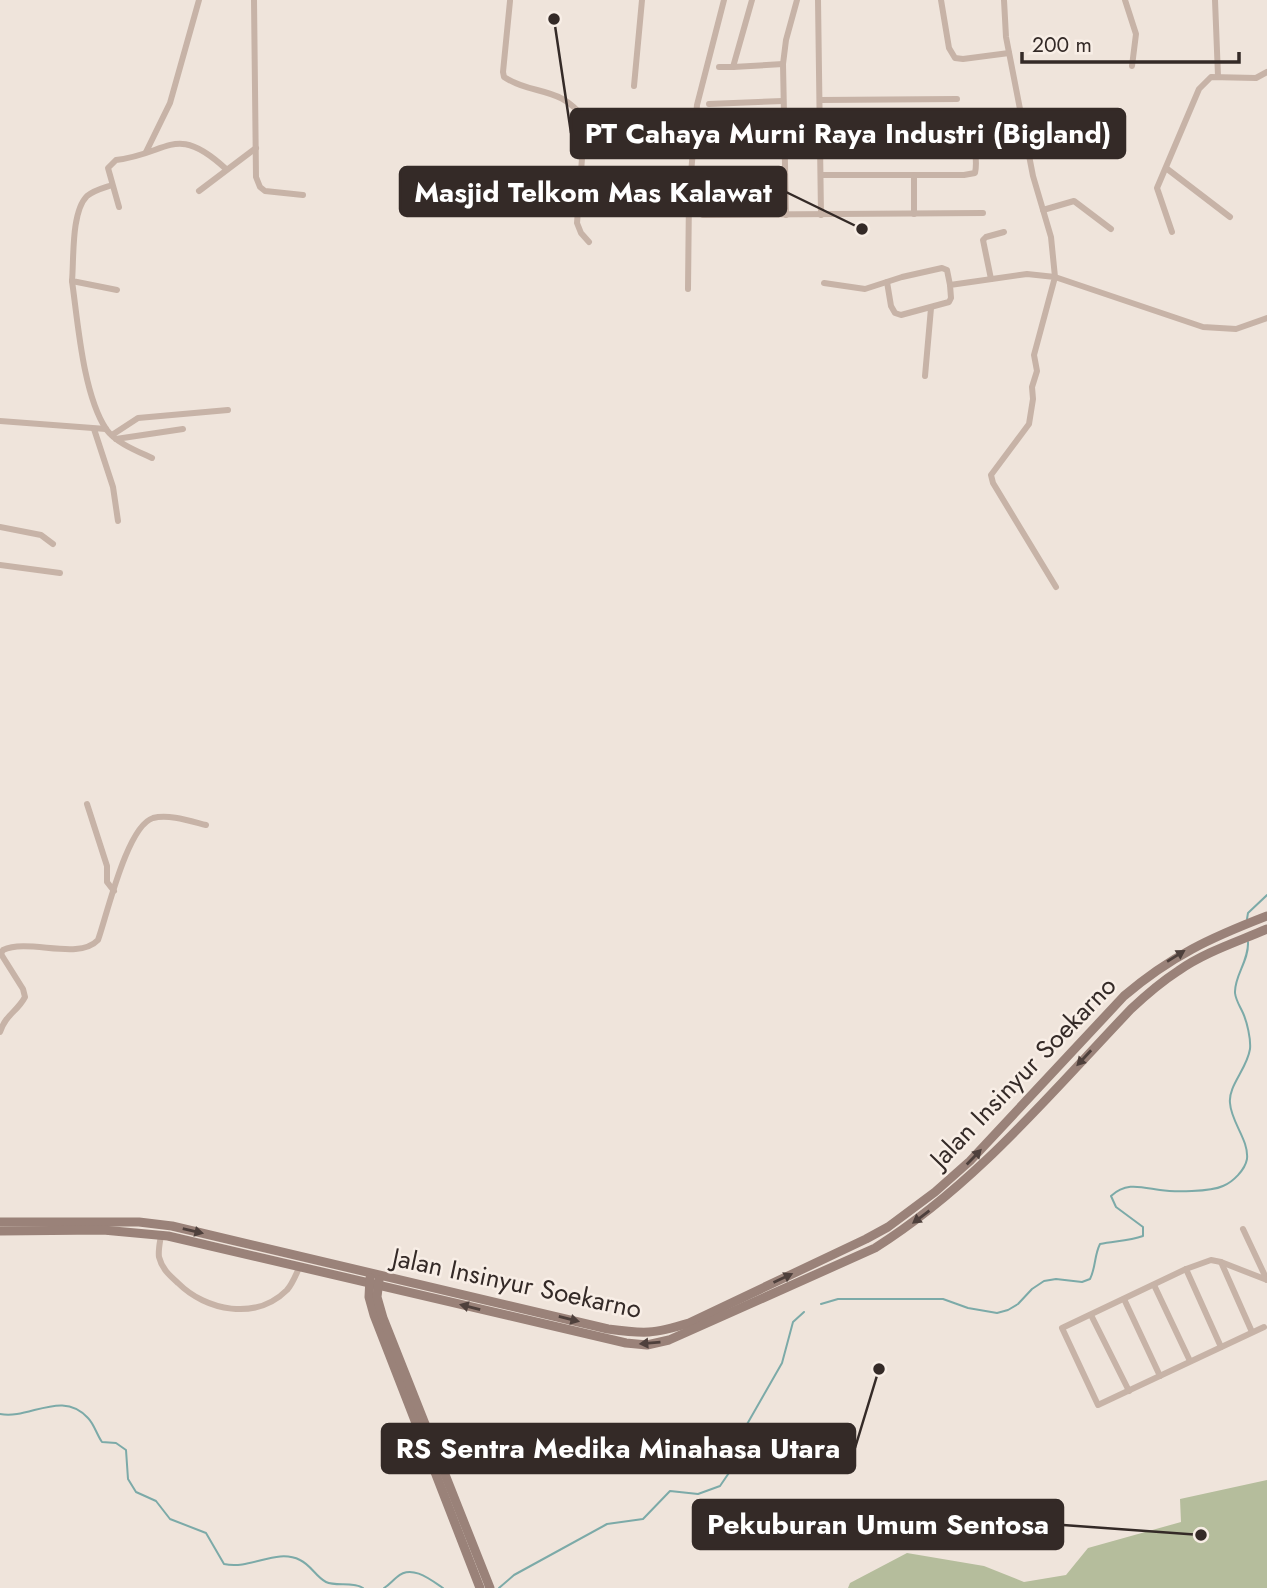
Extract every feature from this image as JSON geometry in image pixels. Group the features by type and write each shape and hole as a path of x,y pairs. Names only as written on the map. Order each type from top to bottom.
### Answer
{"main road":[{"name":"Jalan Insinyur Soekarno","path":"0,1231 103,1230 160,1235 608,1329 643,1334 662,1332 689,1323 888,1227 951,1180 1124,996 1142,981 1186,950 1267,915"},
{"path":"1257,920 1264,930"},
{"name":"Jalan Insinyur Soekarno","path":"0,1222 126,1222 173,1226 618,1341 646,1345 669,1340 845,1262 894,1237 951,1194 981,1167 1154,988 1179,970 1264,930"},
{"path":"840,1251 845,1262"},
{"path":"375,1279 383,1318 485,1587"}],"street":[{"path":"146,152 173,93 199,0"},
{"path":"254,0 257,177 262,190 303,195"},
{"path":"634,86 642,0"},
{"path":"688,289 689,185 697,105 724,0"},
{"path":"733,67 752,0"},
{"path":"786,215 783,64 786,40 797,0"},
{"path":"818,0 821,215"},
{"path":"941,0 949,48 955,58 963,60 1009,53"},
{"path":"1004,0 1004,27 1033,176 1051,237 1055,277 1034,355 1037,371 1032,387 1033,399 1028,424 991,475 993,483 1056,587"},
{"path":"1125,0 1136,34 1132,66"},
{"path":"1215,0 1218,76"},
{"path":"510,1 504,77 560,96 585,120 576,223 589,242"},
{"path":"719,67 783,64"},
{"path":"1172,232 1157,188 1199,89 1209,77 1256,78 1267,72"},
{"path":"820,100 957,99"},
{"path":"709,104 783,101"},
{"path":"707,142 784,142 821,136 961,136 971,138 976,168 975,173 964,176 822,175"},
{"path":"119,207 108,168 109,164 116,160 135,157 170,144 187,145 207,153 226,169"},
{"path":"199,191 256,148"},
{"path":"1166,168 1230,217"},
{"path":"914,175 914,214"},
{"path":"704,179 784,178"},
{"path":"112,185 92,192 80,206 72,281 86,373 99,414 106,429 114,437 152,458"},
{"path":"1043,210 1074,201 1111,229"},
{"path":"703,215 983,212"},
{"path":"991,279 983,240 1004,232"},
{"path":"824,283 862,289 887,282 942,268 947,270 951,300 931,308 898,315 891,306 887,282"},
{"path":"950,285 1027,274 1055,277 1203,327 1236,328 1267,318"},
{"path":"72,281 117,290"},
{"path":"925,376 931,308"},
{"path":"114,437 138,418 228,410"},
{"path":"0,421 106,429"},
{"path":"93,429 113,487 118,521"},
{"path":"114,437 183,429"},
{"path":"0,527 41,535 53,544"},
{"path":"0,565 60,573"},
{"path":"87,804 107,866 107,882 114,891"},
{"path":"0,1032 1,1022 25,998 23,989 1,954 3,950 18,947 81,950 91,946 98,940 136,832 152,818 162,817 206,825"},
{"path":"1243,1229 1267,1280"},
{"path":"160,1235 158,1252 165,1271 190,1294 219,1307 253,1308 270,1302 288,1289 300,1266"},
{"path":"1264,1326 1100,1405 1062,1328 1186,1269 1211,1261 1221,1262 1267,1280"},
{"path":"1221,1262 1252,1332"},
{"path":"1186,1269 1221,1347"},
{"path":"1154,1285 1190,1361"},
{"path":"1124,1299 1160,1376"},
{"path":"1091,1315 1129,1391"}],"green space":[{"path":"1267,1480 1267,1588 848,1588 850,1583 907,1553 984,1566 1024,1582 1066,1575 1088,1548 1181,1522 1180,1499"}],"waterway":[{"path":"1247,919 1248,913 1267,895"},
{"path":"821,1304 838,1299 943,1299 968,1308 997,1313 1008,1310 1044,1281 1056,1279 1082,1282 1090,1279 1100,1244 1143,1236 1143,1227 1116,1207 1111,1196 1122,1189 1134,1187 1166,1191 1201,1190 1217,1188 1234,1179 1247,1159 1245,1145 1231,1110 1230,1097 1250,1049 1247,1026 1235,993 1248,942"},
{"path":"499,1588 514,1575 607,1524 643,1519 670,1491 698,1494 720,1486 735,1464 742,1433 782,1363 793,1322 804,1312"},
{"path":"0,1414 11,1415 56,1406 78,1410 90,1420 102,1442 116,1443 126,1450 128,1479 136,1492 156,1501 170,1519 206,1533 224,1564 291,1557 304,1562 326,1582 363,1588"},
{"path":"384,1588 402,1573 408,1572 420,1574 443,1588"}],"place":[{"name":"PT Cahaya Murni Raya Industri (Bigland)","path":"554,19"},
{"name":"Masjid Telkom Mas Kalawat","path":"862,229"},
{"name":"RS Sentra Medika Minahasa Utara","path":"879,1369"},
{"name":"Pekuburan Umum Sentosa","path":"1201,1535"}]}
